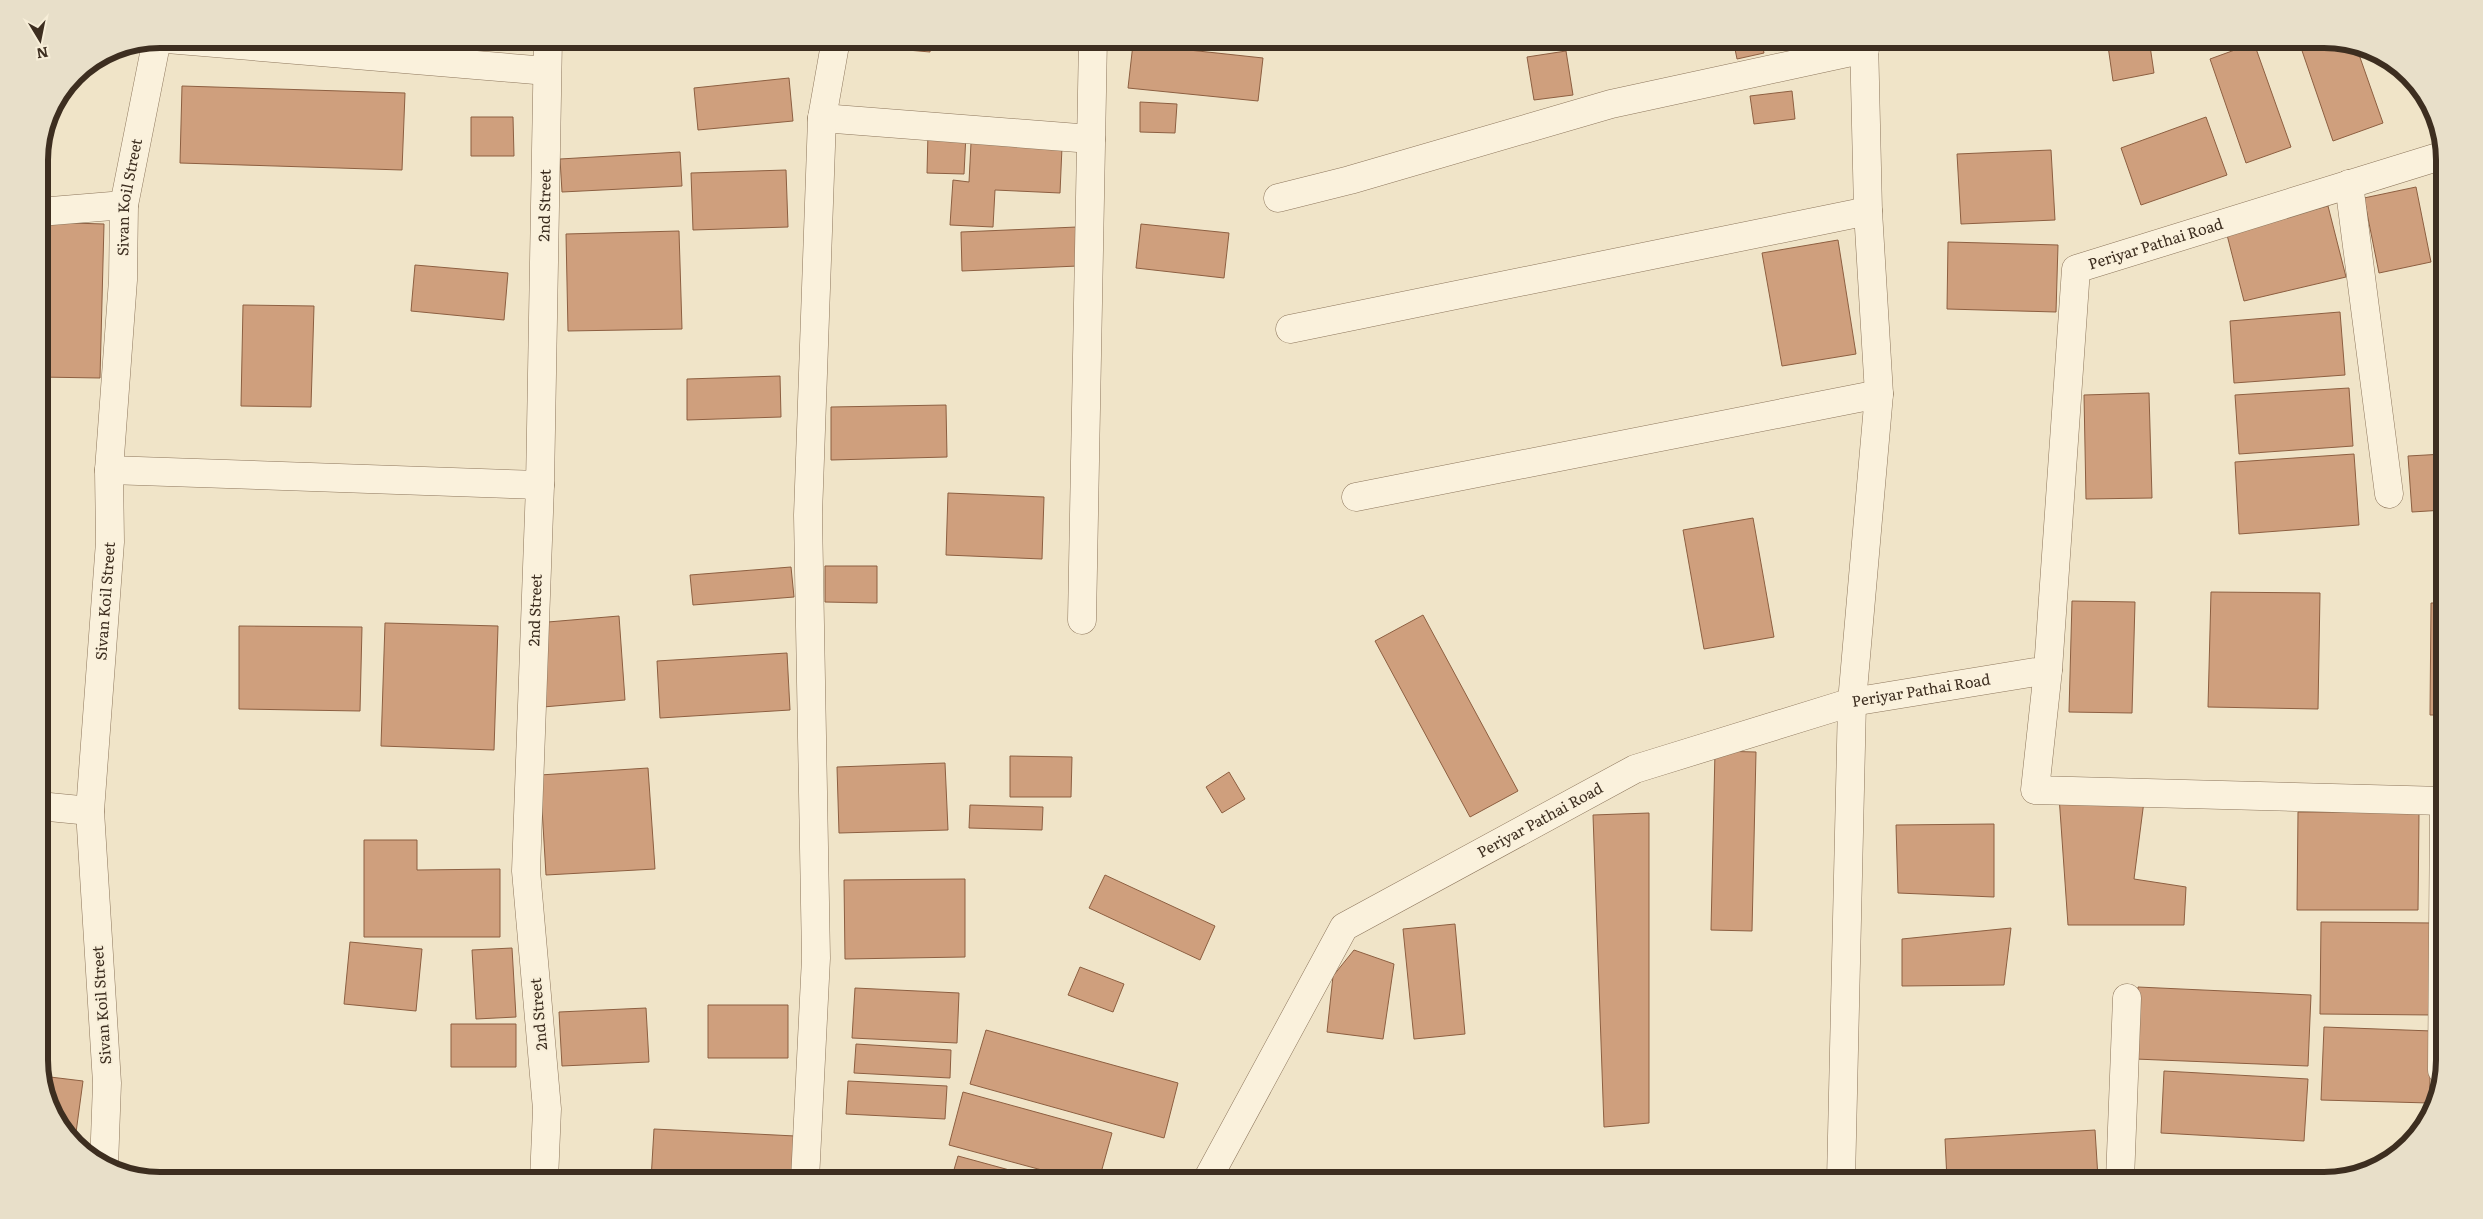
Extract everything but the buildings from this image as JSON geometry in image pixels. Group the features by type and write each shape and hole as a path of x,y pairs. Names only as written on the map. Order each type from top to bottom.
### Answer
{"street":[{"name":"Sivan Koil Street","path":"104,1157 107,1083 90,810 110,542 109,470 123,280 124,205 154,48"},
{"path":"274,48 547,71"},
{"name":"2nd Street","path":"544,1172 547,1109 526,871 540,485 548,48"},
{"path":"805,1172 816,958 808,515 822,118 834,48"},
{"path":"1082,620 1093,48"},
{"path":"1278,198 1350,180 1612,104 1848,48"},
{"path":"1841,1172 1852,702 1878,394 1868,211 1865,48"},
{"path":"822,118 1091,139"},
{"name":"Periyar Pathai Road","path":"1211,1172 1344,926 1635,769 1852,702 2048,670 2076,269 2435,158"},
{"path":"2349,184 2389,494"},
{"path":"48,211 124,205"},
{"path":"1290,329 1868,211"},
{"path":"1356,497 1878,394"},
{"path":"109,470 540,485"},
{"path":"2048,670 2036,790 2436,800"},
{"path":"48,807 90,810"},
{"path":"2120,1172 2127,998"}]}
